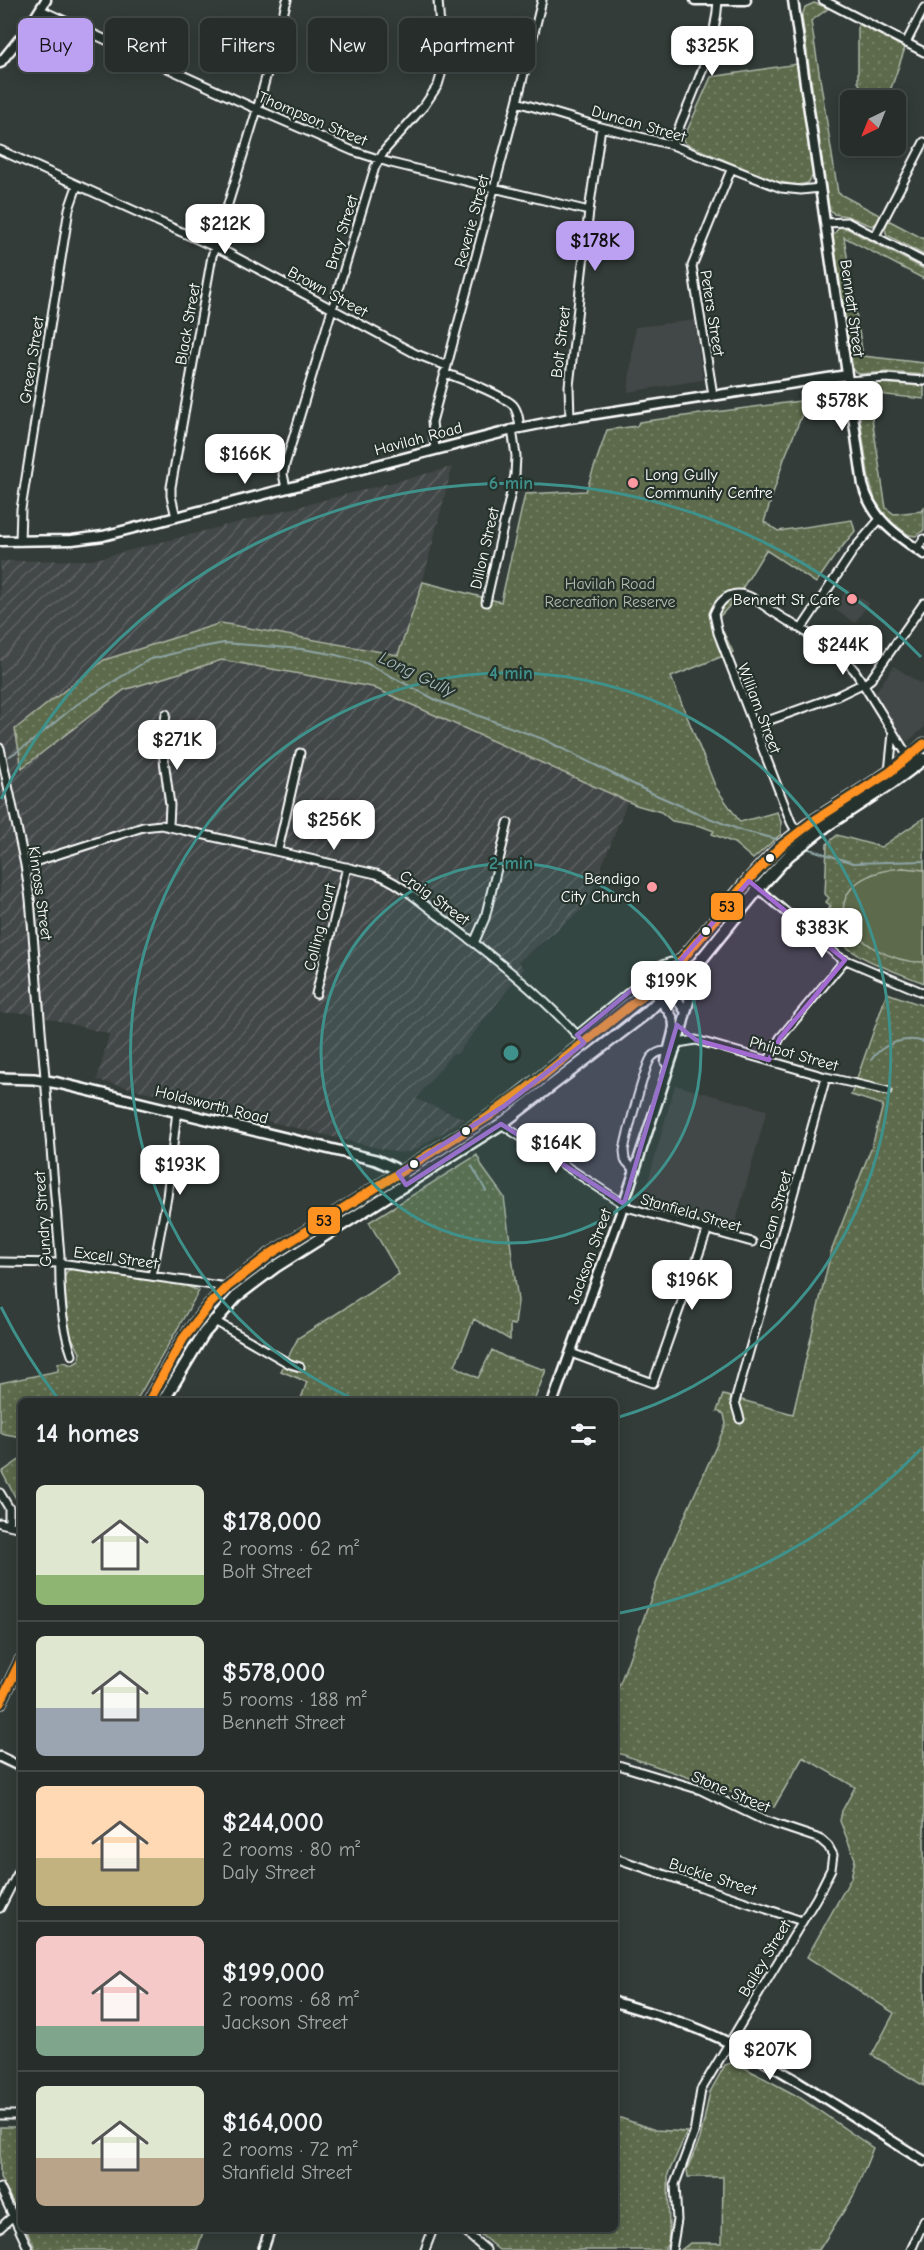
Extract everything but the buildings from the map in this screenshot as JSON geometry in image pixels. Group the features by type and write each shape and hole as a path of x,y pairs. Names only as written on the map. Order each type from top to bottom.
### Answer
{"main road":[{"path":"165,1398 195,1345 213,1320 238,1295 256,1280 501,1124 645,1014 700,961 758,889 795,850 797,837 909,758 924,744"},
{"path":"151,1398 183,1339 209,1305 227,1287 272,1253 504,1106 581,1039 661,981 673,964 782,846 898,779 924,759"},
{"path":"581,1039 593,1045 645,1014"},
{"name":"Holdsworth Road","path":"0,1078 45,1080 376,1160 390,1166 406,1185"},
{"path":"0,1703 18,1666"}],"street":[{"path":"1,59 41,10 46,0"},
{"name":"Black Street","path":"176,517 171,487 215,246 257,110 287,0"},
{"name":"Bray Street","path":"286,488 285,465 378,159 424,106 438,85 442,56 438,0"},
{"name":"Reverie Street","path":"435,448 432,422 542,0"},
{"path":"694,0 718,2 746,0"},
{"name":"Bennett Street","path":"795,0 863,485 868,501 879,520"},
{"path":"823,0 924,52"},
{"path":"672,145 715,29 718,2"},
{"path":"906,43 924,8"},
{"name":"Thompson Street","path":"41,10 329,142 378,159 589,211"},
{"name":"Duncan Street","path":"517,102 672,145 781,188 802,190 820,188"},
{"name":"Bolt Street","path":"570,418 568,394 601,127"},
{"path":"875,236 924,142"},
{"name":"Brown Street","path":"0,150 215,246 508,402 517,412 516,428"},
{"name":"Peters Street","path":"713,395 692,266 731,170"},
{"name":"Green Street","path":"20,541 21,509 62,252 69,209 77,186"},
{"path":"825,222 847,222 924,262"},
{"name":"Havilah Road","path":"0,541 88,539 435,448 516,428 570,418 713,395 848,378 924,381"},
{"name":"Dillon Street","path":"486,602 515,475 516,428"},
{"path":"909,758 863,684 845,661 802,628 851,554 879,520 921,552 924,539"},
{"name":"William Street","path":"797,837 722,647 713,617 720,604 730,595 743,594 802,628"},
{"path":"753,726 837,696 871,679 924,603"},
{"path":"166,714 162,745 170,805 168,825"},
{"path":"889,772 893,733"},
{"name":"Kinross Street","path":"0,748 30,899 45,1080"},
{"path":"278,850 300,753"},
{"path":"474,943 485,918 508,823"},
{"name":"Craig Street","path":"25,865 143,827 168,825 376,874 393,882 474,943 537,995 581,1039"},
{"name":"Colling Court","path":"316,994 347,867"},
{"path":"749,880 845,960 924,993"},
{"path":"769,1060 780,1038 845,960"},
{"name":"Jackson Street","path":"672,1052 678,1043 700,961"},
{"path":"581,1039 662,965 673,964"},
{"path":"661,981 686,1012"},
{"name":"Jackson Street","path":"554,1398 623,1205 672,1052 675,1023 661,1000 651,990"},
{"name":"Philpot Street","path":"682,1028 696,1040"},
{"name":"Philpot Street","path":"678,1043 696,1040 826,1077 886,1090"},
{"path":"634,1170 625,1160 624,1151 641,1088 652,1058 661,1051 672,1052"},
{"name":"Dean Street","path":"740,1419 735,1402 826,1077"},
{"name":"Gundry Street","path":"45,1080 65,1334 72,1355"},
{"path":"152,1276 167,1197 177,1111"},
{"name":"Stanfield Street","path":"501,1124 623,1205 707,1231 752,1242"},
{"path":"571,1353 653,1383 707,1231"},
{"name":"Excell Street","path":"0,1262 60,1263 227,1287"},
{"path":"213,1320 290,1364 300,1366"},
{"path":"0,1493 9,1508 9,1525"},
{"path":"0,1523 18,1527"},
{"path":"0,1757 18,1766"},
{"name":"Stone Street","path":"618,1765 713,1795 763,1820 814,1836 831,1850"},
{"name":"Bailey Street","path":"672,2250 676,2230 676,2178 694,2133 701,2090 831,1869 833,1855 831,1850"},
{"name":"Buckie Street","path":"618,1859 802,1921"},
{"path":"0,1908 18,1873"},
{"path":"618,2002 693,2027 729,2043 784,2073 924,2161"},
{"path":"0,2115 18,2115"},
{"path":"0,2188 18,2227"},
{"path":"0,2228 13,2216"},
{"path":"911,2250 924,2221"},
{"path":"21,2232 29,2250"},
{"path":"263,2250 269,2232"},
{"path":"426,2250 431,2232"},
{"path":"465,2232 486,2250"}],"highlighted area":[{"path":"749,881 845,960 780,1038 769,1060 696,1040 677,1025 624,1204 501,1124 406,1185 398,1173 504,1106 584,1043 577,1035 662,965 679,962"}],"shaded area":[{"path":"695,320 703,380 628,392 635,327"},
{"path":"452,467 423,581 398,655 294,636 104,660 22,767 124,690 222,660 372,687 628,800 588,901 591,902 518,962 524,969 457,1054 452,1054 416,1099 465,1119 413,1151 399,1153 97,1080 109,1034 28,1013 0,1013 0,561 92,560"},
{"path":"847,589 869,603 855,623 834,609"},
{"path":"894,666 921,684 924,680 924,728 908,741 874,694"},
{"path":"675,1085 767,1110 735,1225 643,1199"}],"green space":[{"path":"814,3 829,8 811,21 838,193 881,216 872,226 847,216 834,214 829,208 802,17 805,7"},
{"path":"858,23 905,48 890,90 863,90 858,82"},
{"path":"797,64 813,175 808,183 797,185 775,181 686,144 683,140 711,77"},
{"path":"888,220 924,239 924,255 887,235 885,229"},
{"path":"839,227 848,229 924,269 924,279 844,237 863,356 924,363 924,375 888,372 859,374 853,370 833,236"},
{"path":"880,383 924,386 924,399 868,393 886,508 894,514 922,511 924,508 924,530 916,536 909,535 885,515 875,500 869,479 856,392 861,386"},
{"name":"Havilah Road Recreation Reserve","path":"808,400 784,459 764,522 778,531 852,520 855,531 816,583 766,550 739,594 719,617 719,623 733,652 671,677 716,788 740,822 777,812 781,822 781,834 753,859 734,843 712,834 714,831 701,826 672,821 661,812 636,805 372,687 222,660 124,690 22,768 15,729 104,660 221,623 398,655 423,582 501,602 525,494 586,491 607,430 637,426 639,422"},
{"path":"924,818 924,983 882,967 855,953 832,934 824,922 830,914 827,911 831,906 826,902 829,898 825,894 827,844 837,835 881,847"},
{"path":"903,868 924,870 924,962 900,959 876,949 856,933 848,924 843,913 844,902 849,892 863,879 882,871"},
{"path":"887,993 924,1006 924,2086 872,2055 894,2013 807,1957 851,1878 855,1859 840,1821 842,1811 855,1787 803,1757 774,1807 618,1753 618,1689 663,1565 726,1424 724,1414 717,1411 723,1395 793,1414 831,1252 873,1143 883,1105 851,1095"},
{"path":"477,1155 483,1168 504,1197 518,1301 515,1325 510,1324 510,1340 474,1319 455,1366 478,1378 492,1350 505,1357 546,1370 535,1398 301,1398 307,1382 281,1371 298,1338 399,1274 369,1222"},
{"path":"73,1269 179,1283 199,1291 138,1398 18,1398 18,1436 0,1433 0,1383 58,1371 58,1363 64,1362 72,1365 79,1361 80,1353 69,1332 64,1278 67,1271"},
{"path":"18,1461 18,1502 2,1472"},
{"path":"734,2062 799,2097 873,2148 854,2195 819,2250 681,2250 690,2243 722,2243 723,2177 688,2177 687,2169 700,2139 710,2092 725,2065"},
{"path":"618,2117 655,2130 687,2132 668,2174 669,2233 668,2243 664,2250 499,2250 478,2232 618,2232"},
{"path":"0,2127 18,2127 18,2213 0,2177"},
{"path":"27,2232 203,2232 197,2250 36,2250"}],"waterway":[{"name":"Long Gully","path":"10,756 30,743 76,705 148,660 224,643 302,649 366,663 438,701 543,739 647,791 709,818 743,831 781,840"},
{"name":"Long Gully","path":"806,848 853,863 924,861"},
{"path":"871,1060 882,1049 895,1042 909,1040 924,1042"},
{"path":"472,1166 486,1191"}],"transit line":[{"name":"53","path":"151,1398 183,1339 209,1305 227,1287 272,1253 488,1117 525,1090 662,980 780,847 815,820 890,772 924,744"},
{"name":"53","path":"0,1703 18,1666"}],"place":[{"name":"Long Gully Community Centre","path":"633,483"},
{"name":"Bennett St Cafe","path":"852,599"},
{"name":"Bendigo City Church","path":"652,887"}]}
